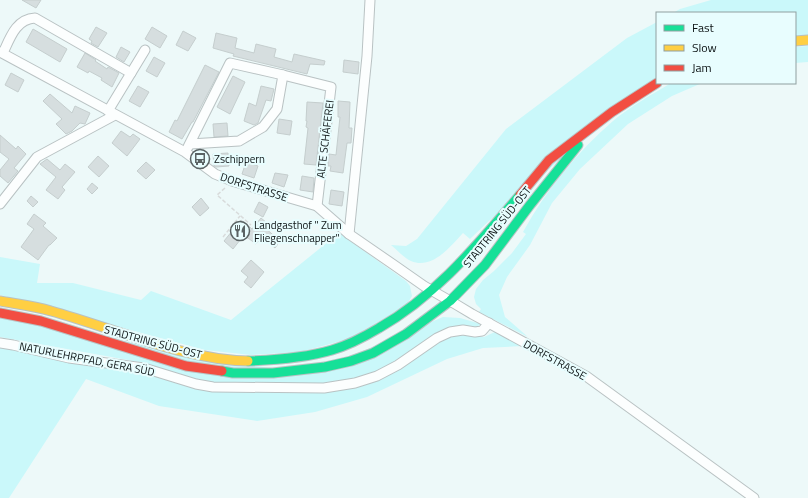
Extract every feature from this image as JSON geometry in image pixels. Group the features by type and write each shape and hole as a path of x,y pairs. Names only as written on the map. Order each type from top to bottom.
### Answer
{"main road":[{"path":"796,41 808,40"},
{"name":"STADTRING SÜD-OST","path":"0,301 49,310 164,346 211,358 246,361 277,360 308,356 332,350 357,341 400,316 432,291 485,236 549,160 612,112 656,84"},
{"name":"STADTRING SÜD-OST","path":"0,313 41,321 186,366 233,373 273,373 325,367 351,361 373,353 406,334 450,301 485,265 588,131"}],"street":[{"path":"349,234 367,56 370,0"},
{"name":"DORFSTRASSE","path":"131,73 36,18 27,19 18,26 1,53 112,113 187,148 215,174 232,181 317,206 349,234 432,291 586,376 754,498"},
{"path":"0,204 38,157 112,113 131,73 145,50"},
{"path":"230,63 283,75 277,109 264,127 239,141 187,148 230,63"},
{"name":"ALTE SCHÄFEREI","path":"283,75 331,87 317,206"},
{"name":"NATURLEHRPFAD, GERA SÜD","path":"0,343 69,358 144,368 196,384 213,387 324,388 355,383 378,376 398,365 437,338 450,332 463,330 475,332 482,331 489,323"}],"path":[{"path":"232,181 217,195 251,225"},
{"path":"223,236 240,216"}],"shaded area":[{"path":"711,0 808,0 808,35 796,36 796,12 675,12"},
{"path":"656,23 656,77 470,239 463,233 440,256 433,260 419,263 408,260 391,245 406,246 417,239 506,129 627,38"},
{"path":"808,46 808,62 796,63 796,47"},
{"path":"669,84 700,84 672,96 628,124 580,169 552,203 530,245 507,277 499,295 505,317 528,337 479,312 481,309 476,304 474,297 476,289 483,280 512,253 526,234 523,232 532,216 563,172 600,133 613,121"},
{"path":"339,233 406,281 410,286 412,296 406,306 349,339 300,352 251,355 205,350 0,295 0,257 40,264 37,283 73,283 141,300 151,291 231,320"},
{"path":"443,317 460,318 481,324 477,327 458,326 447,328 435,334 386,367 362,378 325,385 213,383 139,365 139,362 0,337 0,318 306,375"},
{"path":"497,331 523,346 483,348 447,359 367,397 315,412 257,421 159,406 86,379 9,498 0,498 0,346 163,377 293,392 333,391 355,387 449,337 460,335 484,337"}],"building":[{"path":"22,0 41,0 36,8"},
{"path":"96,27 107,33 98,47 91,43 92,41 89,39"},
{"path":"152,27 167,36 160,48 145,39"},
{"path":"33,29 67,49 60,62 26,42"},
{"path":"183,31 196,38 188,51 176,45"},
{"path":"216,33 237,38 235,48 254,53 256,44 276,49 274,57 292,62 294,54 325,61 324,65 310,64 307,74 233,56 234,54 213,48"},
{"path":"121,47 130,52 124,62 116,57"},
{"path":"85,53 107,69 108,67 119,73 112,87 101,80 102,78 77,67"},
{"path":"154,57 165,63 157,77 146,71"},
{"path":"344,60 359,62 358,74 343,72"},
{"path":"205,65 219,72 193,122 182,139 169,132 175,120 177,121"},
{"path":"11,73 24,80 18,92 5,85"},
{"path":"233,76 245,82 230,114 217,107"},
{"path":"138,86 149,92 140,107 129,101"},
{"path":"261,86 274,89 271,101 266,100 258,123 254,125 244,121 249,103 256,106"},
{"path":"50,94 72,113 75,106 90,113 85,124 80,123 72,131 66,134 56,124 62,119 43,101"},
{"path":"338,101 350,102 349,128 352,128 351,143 347,143 343,173 330,171 331,166 328,166 329,154 336,155 340,117 338,117"},
{"path":"307,102 323,103 316,165 304,164 308,128 306,127"},
{"path":"279,119 292,121 290,135 277,133"},
{"path":"227,123 228,136 214,137 213,124"},
{"path":"121,131 130,137 133,134 140,139 127,156 112,143"},
{"path":"0,135 16,149 18,146 26,154 14,168 18,171 8,183 0,176 0,170 9,159 0,152"},
{"path":"228,153 229,166 214,166 213,154"},
{"path":"98,156 109,166 99,177 88,167"},
{"path":"47,159 60,170 65,164 75,172 62,187 65,190 58,199 46,190 56,177 40,164"},
{"path":"146,162 155,170 146,179 137,171"},
{"path":"246,162 258,166 254,178 242,174"},
{"path":"275,173 288,175 284,187 272,183"},
{"path":"302,176 314,178 313,192 300,190"},
{"path":"92,183 98,188 92,194 87,189"},
{"path":"331,190 344,192 342,206 329,204"},
{"path":"31,196 38,202 33,207 27,201"},
{"path":"201,198 209,208 200,216 192,207"},
{"path":"259,202 268,207 263,217 254,212"},
{"path":"34,214 46,223 43,226 57,238 49,245 38,260 21,247 34,229 27,224"},
{"path":"261,218 267,223 264,227 280,241 275,248 262,237 256,244 244,235 233,249 224,241 241,220 252,229"},
{"path":"251,260 264,272 251,288 244,282 248,277 241,271"}],"traffic: fast":[{"path":"222,371 233,373 273,373 325,367 351,361 373,353 406,334 450,301 485,265 578,145"},
{"path":"248,361 290,358 322,353 362,338 379,328 400,315 438,285 472,250 520,195"}],"traffic: slow":[{"path":"796,41 808,40"},
{"path":"0,301 45,309 174,349 199,355 248,361"}],"traffic: jam":[{"path":"520,195 549,160 612,112 656,84"},
{"path":"0,313 41,321 186,366 222,371"}],"place":[{"name":"Zschippern","path":"200,159"},
{"name":"Landgasthof \" Zum Fliegenschnapper\"","path":"240,231"}]}
